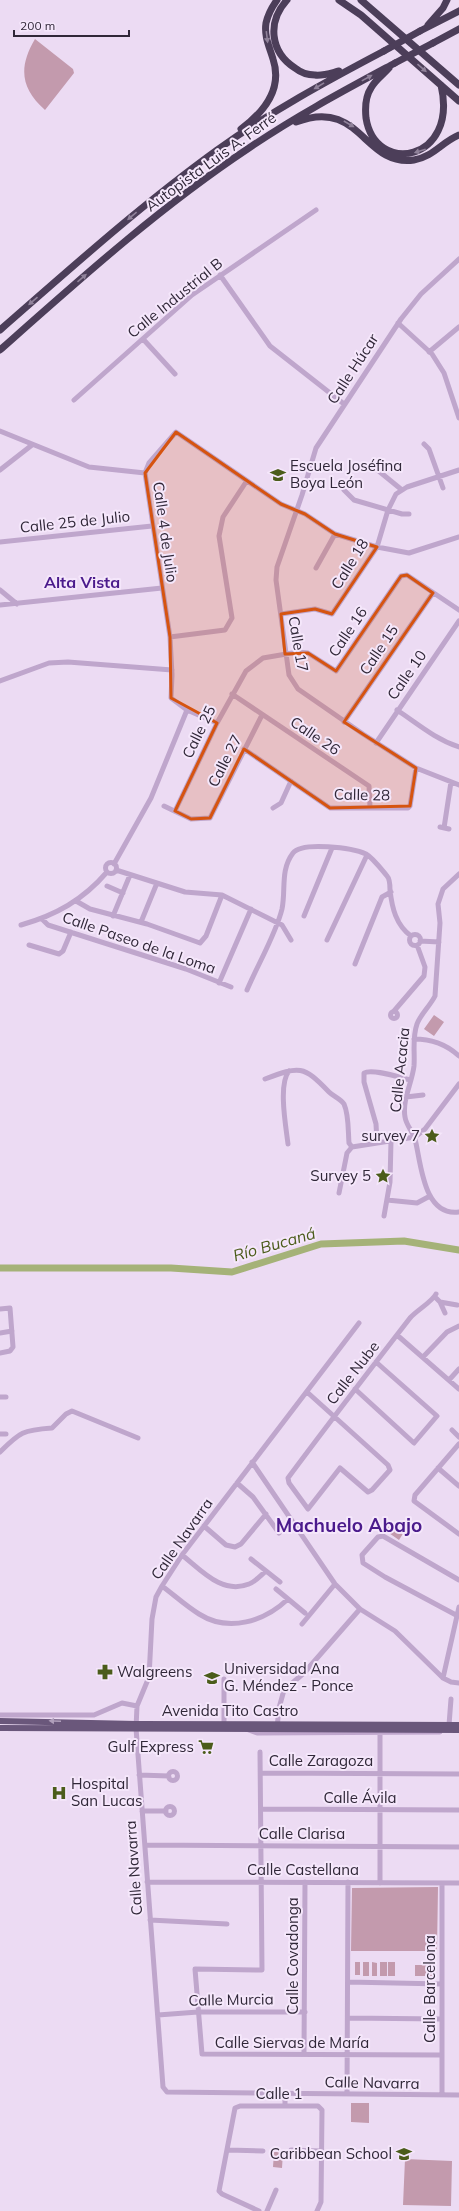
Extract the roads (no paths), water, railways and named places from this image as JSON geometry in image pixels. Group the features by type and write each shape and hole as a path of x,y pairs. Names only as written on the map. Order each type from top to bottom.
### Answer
{"highway":[{"path":"217,150 227,138 261,112 272,96 275,82 275,67 266,33 268,16 277,0"},
{"path":"287,0 277,13 273,27 275,44 283,59 297,70 314,76 353,67"},
{"path":"339,0 361,15 459,101"},
{"path":"361,0 459,85"},
{"path":"370,0 380,16"},
{"path":"422,30 438,14 447,0"},
{"name":"Autopista Luis A. Ferré","path":"0,330 155,197 217,150 248,129 353,67 459,11"},
{"name":"Autopista Luis A. Ferré","path":"0,350 156,216 249,147 315,106 459,29"},
{"path":"395,62 371,88 366,106 367,122 370,131 374,138 388,150 412,153 426,149 437,141 448,120 447,99 440,85"},
{"path":"249,147 295,122 320,116 336,118 352,125 380,152 399,160 424,158 459,135"}],"main road":[{"path":"344,0 361,15"},
{"name":"Avenida Tito Castro","path":"0,1721 245,1729 379,1729 449,1727 459,1725"},
{"name":"Avenida Tito Castro","path":"0,1728 224,1724 277,1729"},
{"name":"Avenida Tito Castro","path":"449,1727 459,1730"}],"street":[{"name":"Calle Industrial B","path":"74,400 192,295 316,210"},
{"name":"Calle Húcar","path":"297,512 316,448 344,404 398,323 421,294 459,259"},
{"path":"220,275 270,346 344,404"},
{"path":"398,323 429,352 444,374 459,418"},
{"path":"429,352 459,327"},
{"path":"143,339 174,374"},
{"path":"0,431 89,467 145,473"},
{"name":"Calle 4 de Julio","path":"187,710 171,698 172,670 170,636 145,473 150,463 176,432 246,482 281,504 297,512 305,514 335,534 377,547 409,553 459,537"},
{"path":"424,444 429,449 443,488"},
{"path":"0,470 32,445"},
{"path":"375,468 402,490 459,470"},
{"path":"170,636 225,630 231,623 232,618 218,536 223,517 246,482"},
{"path":"344,490 354,500 402,514 409,514"},
{"name":"Calle 18","path":"281,614 314,609 332,614 377,547 393,498 402,490"},
{"name":"Calle 17","path":"297,512 277,567 276,580 289,675 298,689 376,743 416,768 459,785"},
{"name":"Calle 25 de Julio","path":"0,542 152,526"},
{"path":"316,568 335,534"},
{"name":"Calle 16","path":"286,654 298,652 308,653 336,670 401,576 407,575 433,593"},
{"path":"0,605 162,588"},
{"path":"0,590 17,604"},
{"path":"433,593 459,610"},
{"name":"Calle 15","path":"344,722 433,593"},
{"name":"Calle 10","path":"376,743 459,621"},
{"name":"Calle 25","path":"175,811 217,723 246,671 263,658 286,654"},
{"path":"0,680 49,663 68,662 172,670"},
{"name":"Calle 26","path":"232,694 369,786 370,807"},
{"path":"116,870 114,864 151,798 187,710 217,723"},
{"path":"398,710 426,732 459,747"},
{"name":"Calle 27","path":"175,811 191,819 210,818 262,715"},
{"name":"Calle 28","path":"244,749 330,808 408,808 410,806 416,768"},
{"path":"273,808 282,803 291,781"},
{"path":"444,828 451,782"},
{"path":"164,806 175,811"},
{"path":"247,990 282,908 283,878 287,862 293,852 300,847 352,849 368,855 388,877 392,906 398,922 411,936"},
{"path":"304,916 332,848"},
{"path":"327,940 368,855"},
{"path":"21,925 42,919 76,901 97,884 107,872 106,865 114,864"},
{"path":"107,872 112,874 116,870"},
{"path":"116,870 185,892 222,895 282,925 290,940"},
{"name":"Calle Acacia","path":"459,874 443,889 438,904 439,942 435,996 430,1006 417,1022 414,1039 414,1066 406,1096 405,1117 415,1137 421,1174 430,1196 444,1210 452,1213 459,1212"},
{"path":"113,916 130,875"},
{"path":"141,922 157,883"},
{"path":"107,886 123,893"},
{"path":"355,964 382,897 391,892"},
{"path":"76,901 90,909 141,922 200,943 206,936 222,895"},
{"path":"219,983 251,909"},
{"name":"Calle Paseo de la Loma","path":"42,919 48,924 186,969 231,987"},
{"path":"29,945 59,954 63,951 71,932"},
{"path":"394,1012 424,976 425,967 417,935 411,936"},
{"path":"411,936 410,944 439,942"},
{"path":"414,1039 428,1039 440,1043 459,1056"},
{"path":"288,1144 284,1100 285,1075 289,1070"},
{"path":"265,1079 289,1070 303,1070 311,1074 332,1095 343,1102 347,1113 350,1143 352,1147"},
{"path":"377,1142 376,1124 364,1082 364,1073 371,1071 411,1080"},
{"path":"339,1193 348,1153 352,1147 415,1137 425,1128 459,1084"},
{"path":"406,1096 423,1095"},
{"path":"384,1216 390,1182 391,1141"},
{"path":"387,1200 417,1203 430,1196"},
{"name":"Calle Nube","path":"334,1417 388,1465 390,1470 372,1490 368,1492 340,1468 308,1509 289,1483 288,1478 355,1389 419,1308 436,1296 440,1302"},
{"path":"440,1302 457,1305"},
{"path":"440,1302 445,1313"},
{"path":"0,1309 10,1308 13,1347 10,1351 0,1353"},
{"name":"Calle Navarra","path":"359,1323 182,1555 156,1597 152,1619 149,1677 137,1706 136,1726 163,2087 167,2092 459,2095"},
{"path":"423,1357 447,1332 459,1326"},
{"path":"0,1333 12,1332"},
{"path":"397,1335 459,1389"},
{"path":"355,1389 414,1443 437,1416 376,1362"},
{"path":"449,1380 459,1369"},
{"path":"306,1392 334,1417"},
{"path":"0,1397 6,1397"},
{"path":"0,1452 16,1436 28,1430 52,1428 66,1414 72,1411 138,1438"},
{"path":"452,1430 459,1437"},
{"path":"0,1434 6,1434"},
{"path":"459,1444 414,1495 414,1501 459,1534"},
{"path":"252,1462 335,1584 360,1609 395,1631 443,1678 459,1683"},
{"path":"438,1468 459,1486"},
{"path":"237,1483 253,1497 279,1533"},
{"path":"204,1526 226,1545 235,1547 241,1544 266,1514"},
{"path":"456,1616 384,1577 363,1562 362,1555 378,1537 385,1537 459,1580"},
{"path":"182,1555 215,1581 230,1587 249,1584 266,1571"},
{"path":"252,1559 280,1582"},
{"path":"302,1624 335,1584"},
{"path":"162,1586 199,1614 228,1623 249,1622 265,1617 278,1609 288,1599"},
{"path":"276,1589 305,1613"},
{"path":"443,1678 447,1668 456,1616 459,1607"},
{"path":"277,1729 278,1708 284,1690 304,1673 353,1620 360,1609"},
{"path":"224,1679 224,1724"},
{"path":"245,1729 252,1733 271,1733 277,1729 379,1729 429,1733 449,1727 450,1699"},
{"path":"0,1715 94,1715 122,1703 137,1706"},
{"path":"379,1729 381,1774"},
{"name":"Calle Siervas de María","path":"260,1752 262,1970 195,1969 202,2054 441,2055"},
{"name":"Calle Zaragoza","path":"261,1773 459,1774"},
{"name":"Calle Zaragoza","path":"380,1882 381,1774"},
{"path":"139,1775 169,1776"},
{"name":"Calle Ávila","path":"261,1809 459,1810"},
{"path":"142,1811 166,1811"},
{"name":"Calle Clarisa","path":"145,1845 459,1847"},
{"name":"Calle Castellana","path":"148,1882 459,1883"},
{"name":"Calle Covadonga","path":"304,2054 305,1882"},
{"path":"347,2094 348,1882"},
{"name":"Calle Barcelona","path":"442,1883 442,2096"},
{"path":"150,1920 227,1924"},
{"path":"348,1982 442,1984"},
{"name":"Calle Murcia","path":"158,2015 198,2012 305,2012"},
{"path":"348,2018 441,2019"},
{"path":"285,2094 285,2106"},
{"name":"Calle 1","path":"228,2150 235,2108 240,2106 318,2106 322,2110 320,2151 321,2202 317,2211"},
{"path":"258,2211 222,2194 219,2191 228,2150 263,2151"},
{"path":"291,2150 320,2151"},
{"path":"266,2211 276,2190"}],"waterway":[{"name":"Río Bucaná","path":"0,1268 171,1268 232,1272 321,1244 404,1241 459,1250"}],"place":[{"name":"Escuela Joséfina Boya León","path":"278,475"},
{"name":"survey 7","path":"432,1136"},
{"name":"Survey 5","path":"383,1176"},
{"name":"Walgreens","path":"105,1672"},
{"name":"Universidad Ana G. Méndez - Ponce","path":"212,1678"},
{"name":"Gulf Express","path":"206,1747"},
{"name":"Hospital San Lucas","path":"59,1793"},
{"name":"Caribbean School","path":"404,2154"}],"district":[{"name":"Alta Vista","path":"82,582"},
{"name":"Machuelo Abajo","path":"349,1525"}]}
